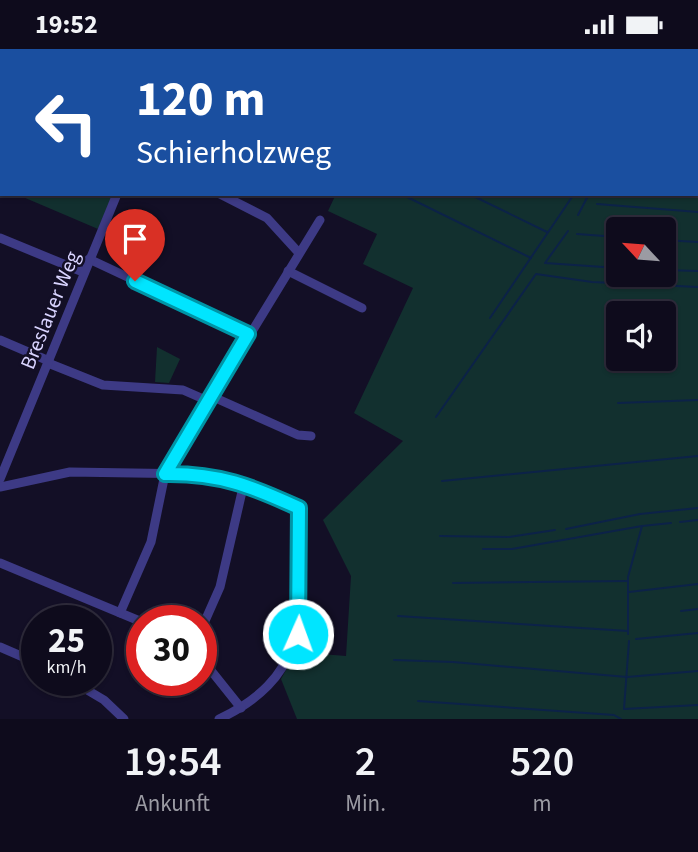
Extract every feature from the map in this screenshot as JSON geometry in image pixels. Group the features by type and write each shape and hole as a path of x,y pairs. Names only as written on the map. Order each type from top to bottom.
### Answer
{"street":[{"name":"Breslauer Weg","path":"0,479 116,196"},
{"path":"224,196 267,219 299,253"},
{"path":"120,613 150,542 165,474 320,220"},
{"path":"0,238 83,272"},
{"path":"89,260 248,334"},
{"path":"288,271 362,308"},
{"path":"0,341 103,385 183,390 298,435 311,436"},
{"path":"0,487 70,472 197,474 244,483 299,508 298,634 282,671 258,697 219,719"},
{"path":"212,605 220,587 244,483"},
{"path":"0,563 126,615"},
{"path":"0,647 21,656"},
{"path":"217,678 241,708"},
{"path":"97,696 124,719"}],"green space":[{"path":"21,196 112,196 98,229"},
{"path":"335,196 698,196 698,719 297,719 281,679 296,652 346,656 351,576 323,520 403,441 354,413 413,288 363,264 377,234 328,211"},
{"path":"157,347 180,359 169,383 155,382"}],"waterway":[{"path":"405,196 531,258"},
{"path":"473,196 547,232"},
{"path":"490,318 573,196"},
{"path":"578,215 588,196"},
{"path":"597,204 698,212"},
{"path":"568,231 545,263 606,267"},
{"path":"577,234 606,236"},
{"path":"676,241 698,242"},
{"path":"676,270 698,271"},
{"path":"436,417 536,274 592,282 698,287"},
{"path":"618,403 698,400"},
{"path":"442,481 698,456"},
{"path":"566,529 640,514 698,508"},
{"path":"680,522 698,520"},
{"path":"628,634 628,577 642,526 671,523"},
{"path":"483,549 512,549 642,526"},
{"path":"440,536 509,537 555,530"},
{"path":"453,583 628,581"},
{"path":"629,592 698,584"},
{"path":"681,611 698,609"},
{"path":"398,616 628,631"},
{"path":"636,639 698,633"},
{"path":"629,641 624,709 698,705"},
{"path":"394,660 453,662 627,677 698,671"},
{"path":"418,701 614,715 621,719"}],"route":[{"path":"135,281 248,334 165,474 197,474 244,483 299,508 298,634"}]}
